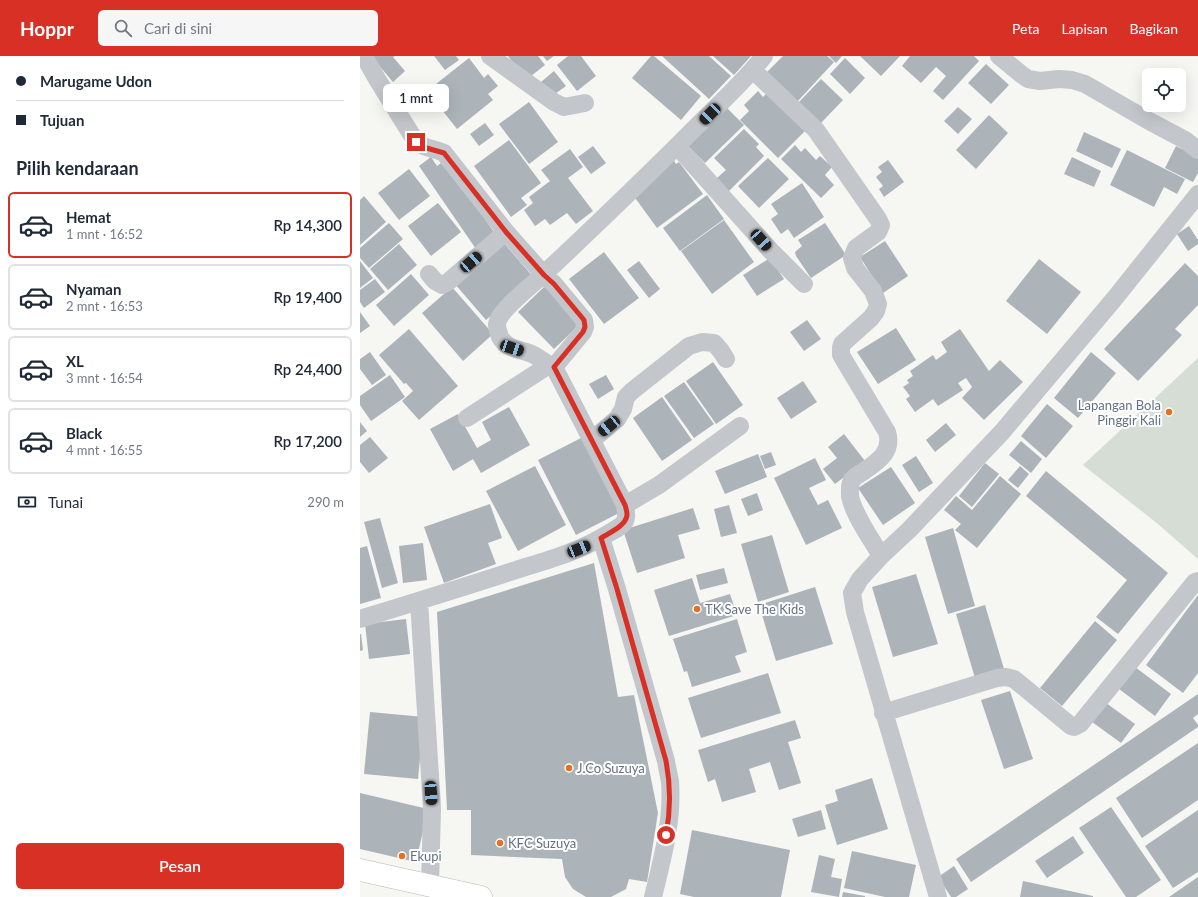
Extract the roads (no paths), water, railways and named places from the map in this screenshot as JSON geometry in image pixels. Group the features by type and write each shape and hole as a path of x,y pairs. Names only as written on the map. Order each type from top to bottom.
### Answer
{"highway":[{"path":"360,870 480,897"}],"street":[{"path":"364,56 416,142 423,147 444,153 506,232 544,275 554,284 584,320 585,327 583,332 552,366 467,418"},
{"path":"490,56 564,107 585,102"},
{"path":"360,619 419,602 566,554 592,543 622,525 627,516 625,505 552,366 534,355 512,348 503,341 498,332 497,325 500,317 515,299 544,275 677,146 753,70 764,56"},
{"path":"999,56 1028,79 1040,82 1059,79 1072,80 1085,84 1185,140 1198,150"},
{"path":"753,70 816,130 881,225 878,232 856,248 852,258 855,268 873,291 878,304 876,311 872,318 842,344 840,348 841,355 887,432 888,437 887,450 875,463 852,480 850,490 850,497 857,516 881,556"},
{"path":"677,146 771,251 804,284"},
{"path":"938,897 854,612 852,593 860,579 881,556 909,530 1002,432 1115,298 1198,194"},
{"path":"429,274 435,281 442,284 448,282 506,232"},
{"path":"592,440 617,419 623,409 626,398 632,391 689,346 702,342 714,343 726,358"},
{"path":"625,505 659,485 740,426"},
{"path":"601,538 624,611 666,761 670,782 668,824 653,897"},
{"path":"883,713 997,678 1006,677 1014,680 1071,726 1076,726 1080,724 1195,582 1198,581"},
{"path":"419,602 432,808 430,886"}],"place":[{"name":"Lapangan Bola Pinggir Kali","path":"1169,412"},
{"name":"TK Save The Kids","path":"697,609"},
{"name":"J.Co Suzuya","path":"569,768"},
{"name":"KFC Suzuya","path":"500,843"},
{"name":"Ekupi","path":"402,856"}]}
